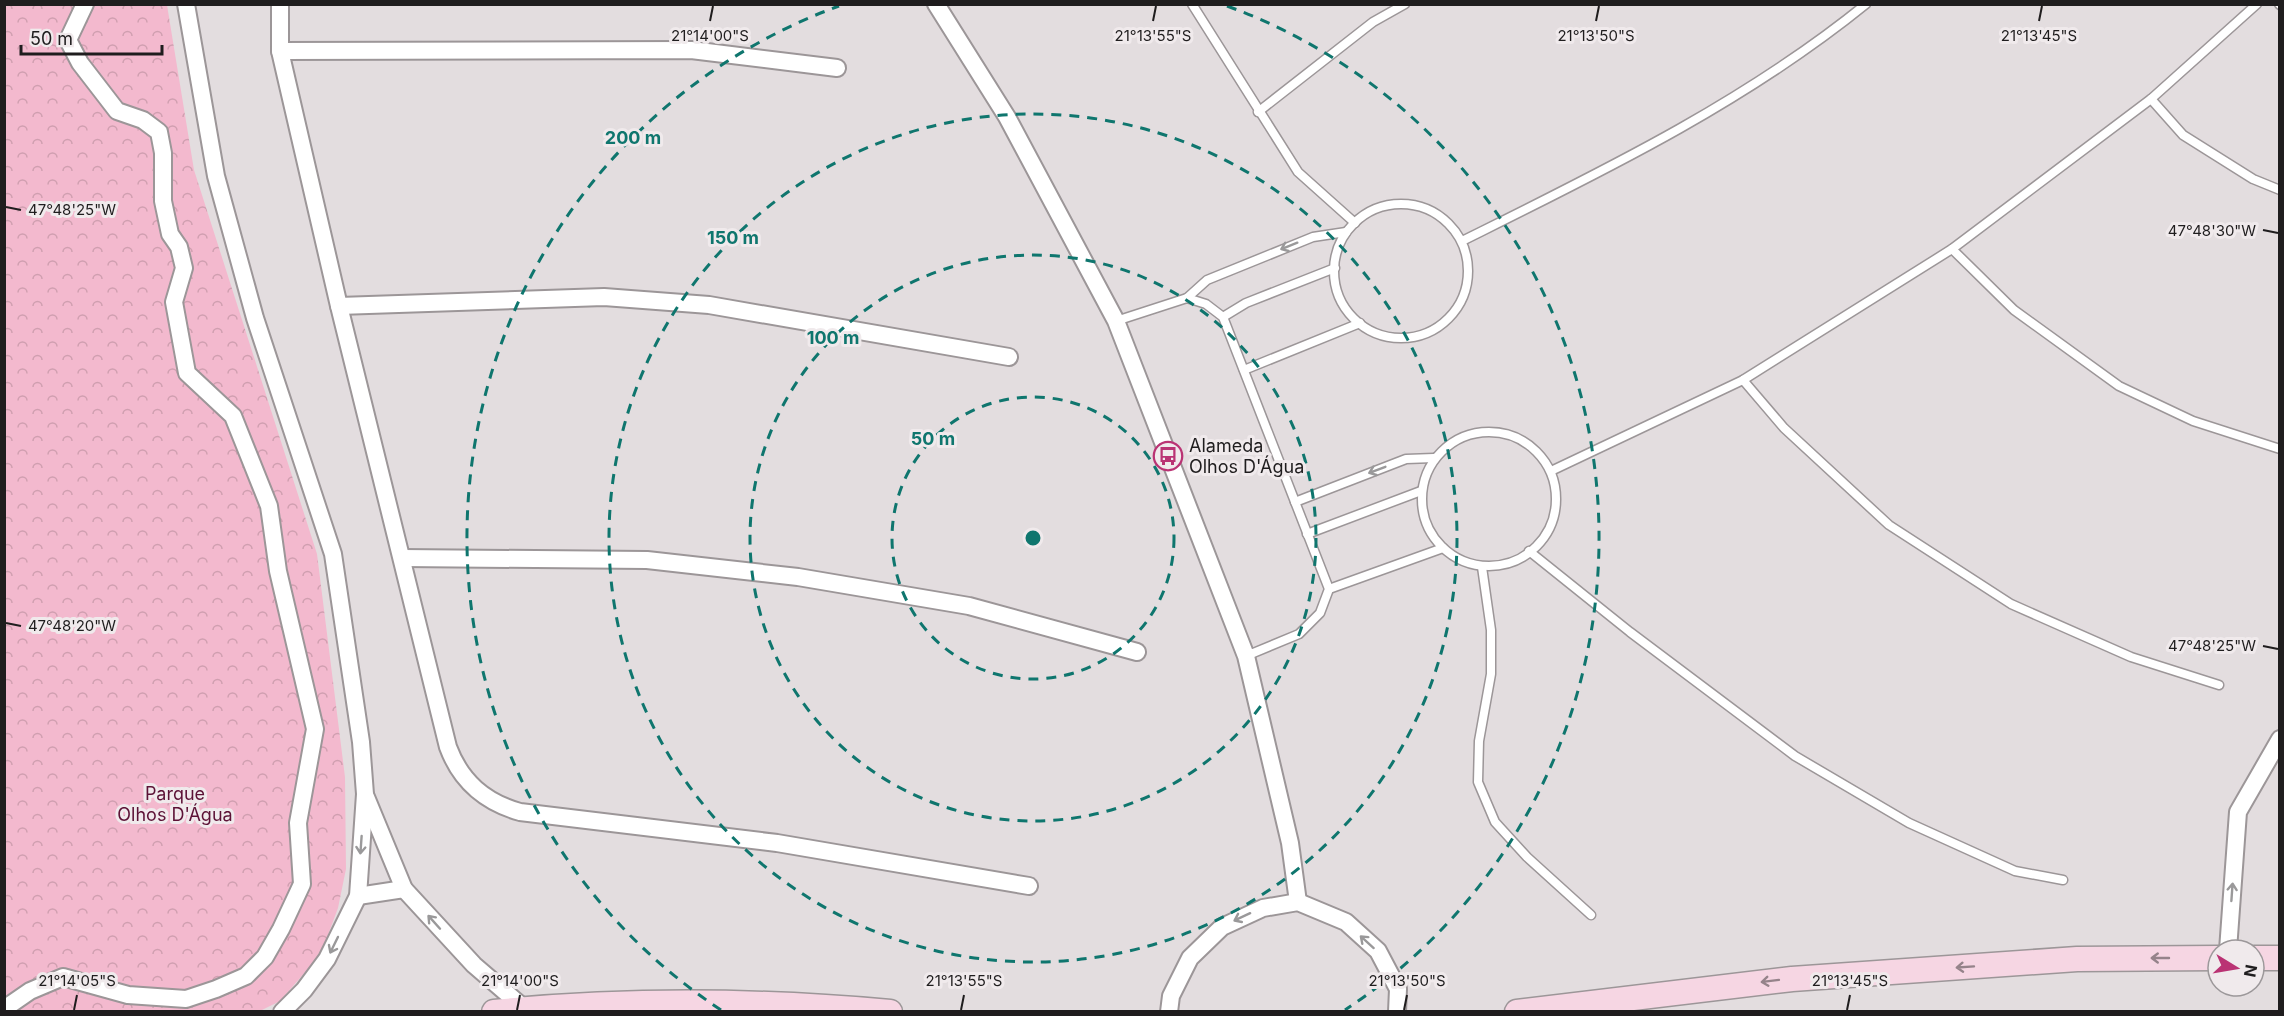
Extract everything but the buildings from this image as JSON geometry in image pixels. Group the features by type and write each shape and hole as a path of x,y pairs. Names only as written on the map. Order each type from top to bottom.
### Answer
{"street":[{"path":"4,1009 30,991 63,977 128,995 186,999 246,976 265,957 302,884 298,823 315,729 278,571 268,506 233,416 187,373 174,302 184,268 179,247 170,234 163,201 163,153 159,132 143,120 117,111 80,63 68,40 85,4"},
{"path":"186,4 216,176 255,318 333,554 361,742 365,794 358,896 327,959 303,990 282,1011"},
{"path":"280,4 280,51 339,306 454,761 471,786 494,803 520,812 777,843 1029,886"},
{"path":"936,4 1007,117 1116,321 1246,656 1290,843 1298,902"},
{"path":"280,51 691,50 837,68"},
{"path":"339,306 604,297 686,303 1009,357"},
{"path":"402,558 647,560 798,577 969,606 1137,652"},
{"path":"2229,938 2238,812 2280,739"},
{"path":"365,794 404,889 474,965 527,1010"},
{"path":"358,896 404,889"},
{"path":"1169,1011 1171,996 1190,958 1222,927 1263,908 1298,902 1346,922 1378,951 1398,989 1397,1011"},
{"path":"1517,1011 1792,979 2077,959 2206,958"},
{"path":"494,1011 700,1002 835,1006 890,1011"}],"lane":[{"path":"1192,4 1258,112 1298,172 1355,223"},
{"path":"1258,112 1373,22 1405,4"},
{"path":"1462,242 1644,151 1825,38 1866,4"},
{"path":"1551,471 1743,380 1952,249 2151,99 2256,4"},
{"path":"2151,99 2183,135 2253,179 2280,190"},
{"path":"1392,203 1420,206 1445,219 1462,242 1468,269 1465,287 1463,297 1447,320 1423,334 1396,338 1369,330 1347,312 1335,286 1335,258 1346,232 1366,213 1392,203"},
{"path":"1116,321 1187,298 1208,280 1314,237 1346,232"},
{"path":"1952,249 2014,310 2119,386 2193,421 2280,450"},
{"path":"1223,318 1246,303 1335,268"},
{"path":"1187,298 1206,304 1223,318 1329,589 1320,613 1299,634 1246,656"},
{"path":"1244,370 1360,323"},
{"path":"1743,380 1784,428 1889,525 2011,604 2131,657 2219,685"},
{"path":"1496,430 1529,443 1551,471 1557,506 1544,539 1516,561 1482,567 1449,554 1426,527 1421,491 1434,458 1461,436 1496,430"},
{"path":"1295,502 1406,459 1434,458"},
{"path":"1307,534 1421,491"},
{"path":"1329,589 1443,548"},
{"path":"1529,551 1630,632 1795,756 1909,823 2016,871 2063,880"},
{"path":"1482,567 1491,630 1491,674 1479,741 1478,782 1494,822 1527,857 1591,915"}],"green space":[{"name":"Parque Olhos D'Água","path":"5,5 167,5 194,170 317,554 345,777 346,869 338,908 321,954 280,1001 260,1011 5,1012"}],"place":[{"name":"Alameda Olhos D'Água","path":"1168,456"}]}
